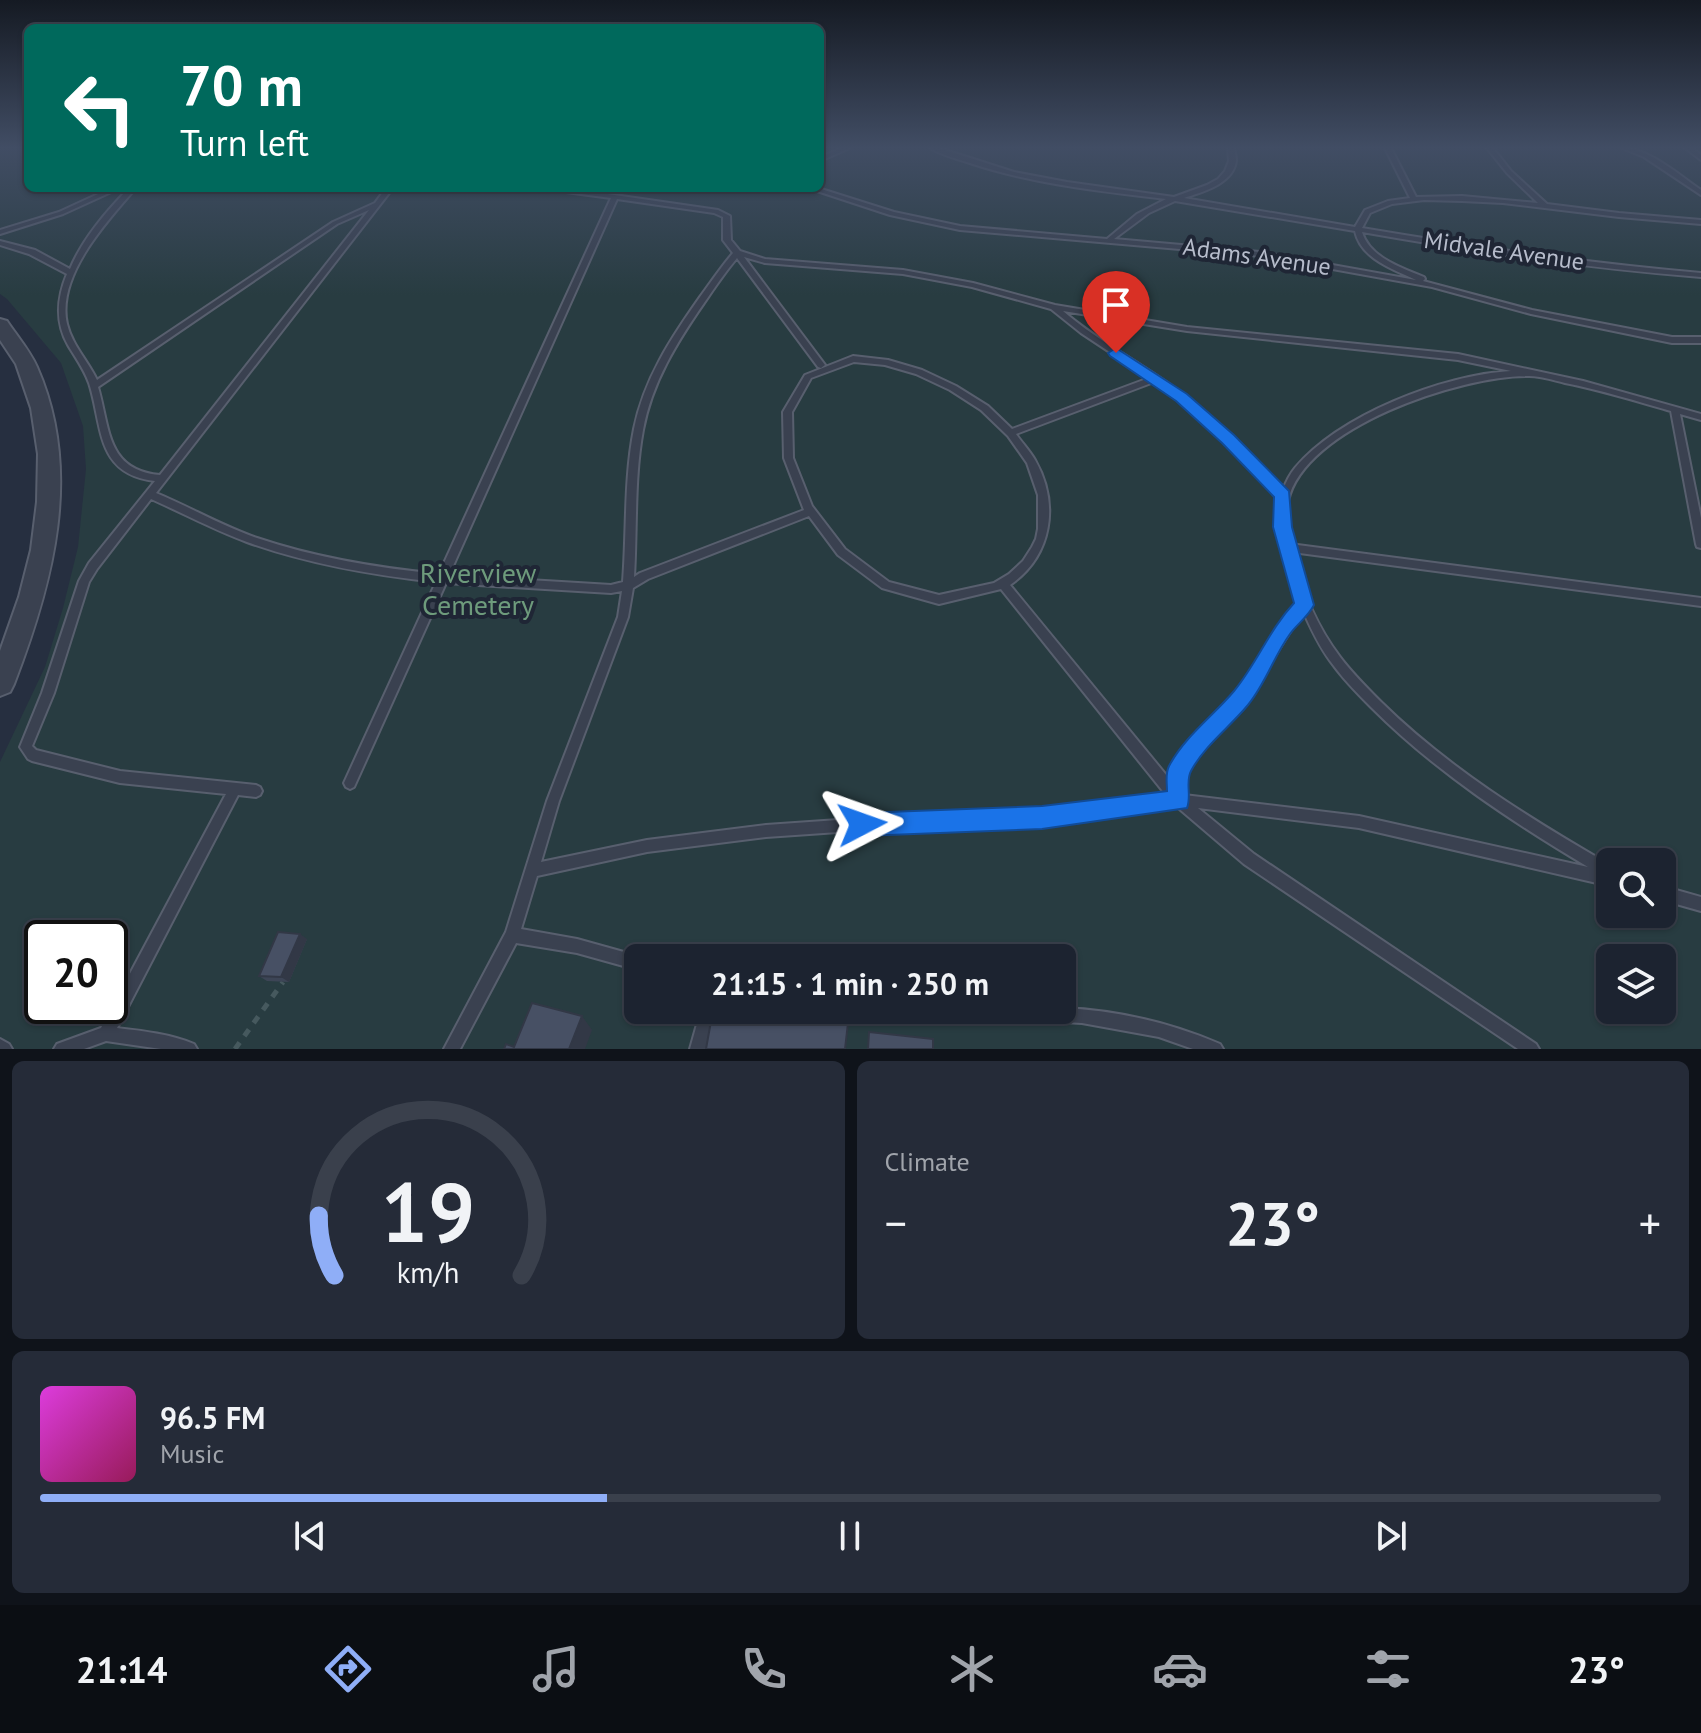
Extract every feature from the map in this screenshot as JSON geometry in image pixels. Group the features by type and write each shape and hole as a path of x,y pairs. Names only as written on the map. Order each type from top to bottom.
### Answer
{"street":[{"path":"0,325 25,362 44,414 50,476 42,554 17,645 0,684"}],"lane":[{"path":"0,232 61,213 97,197"},
{"path":"125,197 100,226 72,273 64,302 64,325 66,335 94,386 115,457 138,475 161,478"},
{"path":"256,791 120,777 28,752 26,747 48,693 84,581 382,197"},
{"path":"350,783 615,197 716,211 727,216 727,240 821,365"},
{"name":"Adams Avenue","path":"839,197 892,214 960,228 1249,253 1433,285 1531,312 1672,340 1701,340"},
{"name":"Midvale Avenue","path":"1168,197 1358,232 1701,275"},
{"path":"1108,241 1143,214 1180,197"},
{"path":"1535,197 1545,206"},
{"path":"1433,285 1371,252 1358,232 1359,221 1365,213 1379,206 1413,198 1459,198 1701,222"},
{"path":"94,386 335,223 374,205"},
{"path":"0,243 32,252 72,273"},
{"path":"737,253 801,266 868,268 936,277 1054,307 1232,335 1458,357 1610,390 1701,417"},
{"path":"452,1049 512,935 577,732 613,648 630,585 632,484 646,394 665,354 737,253"},
{"path":"1054,307 1075,327 1155,379 1216,427 1283,496"},
{"path":"1672,340 1701,346"},
{"path":"862,359 906,367 938,381 997,418 1013,432 1033,465 1042,489 1045,511 1036,552 1028,563 1003,584 985,592 952,598 902,591 859,569 807,513 794,480 787,419 790,400 799,383 821,365 862,359"},
{"path":"1531,373 1457,385 1371,414 1316,452 1296,474 1283,496 1280,509 1287,547 1304,605 1334,659 1393,723 1524,822 1596,867"},
{"path":"1013,432 1155,379"},
{"path":"1675,410 1701,544"},
{"path":"150,495 263,544 361,570 443,580 611,589 630,585 644,576 807,513"},
{"path":"1287,547 1701,602"},
{"path":"1003,584 1178,800 1249,859 1531,1049"},
{"path":"1178,800 1178,772 1206,733 1241,698 1282,629 1304,605"},
{"path":"106,1034 235,789"},
{"path":"533,870 647,846 766,831 925,820 1042,817 1178,800 1359,822 1596,873"},
{"path":"1676,897 1701,904"},
{"path":"512,935 577,946 624,959"},
{"path":"1076,1016 1159,1030 1215,1049"},
{"path":"698,1049 704,1024"},
{"path":"62,1049 106,1034 156,1040 189,1049"}],"path":[{"path":"235,1049 283,982"}],"green space":[{"name":"Riverview Cemetery","path":"0,197 1701,197 1701,1049 0,1049 0,762 45,667 63,608 78,547 86,469 83,426 61,363 0,294"}],"building":[{"path":"278,932 300,934 281,977 259,976"},
{"path":"532,1003 582,1016 569,1049 504,1049 506,1044 514,1047"},
{"path":"710,1024 848,1024 845,1049 706,1049"},
{"path":"869,1032 933,1039 933,1049 868,1049"}],"route":[{"path":"862,824 1042,817 1178,800 1178,772 1206,733 1241,698 1282,629 1304,605 1282,527 1280,509 1283,496 1216,427 1182,398 1116,353"}]}
